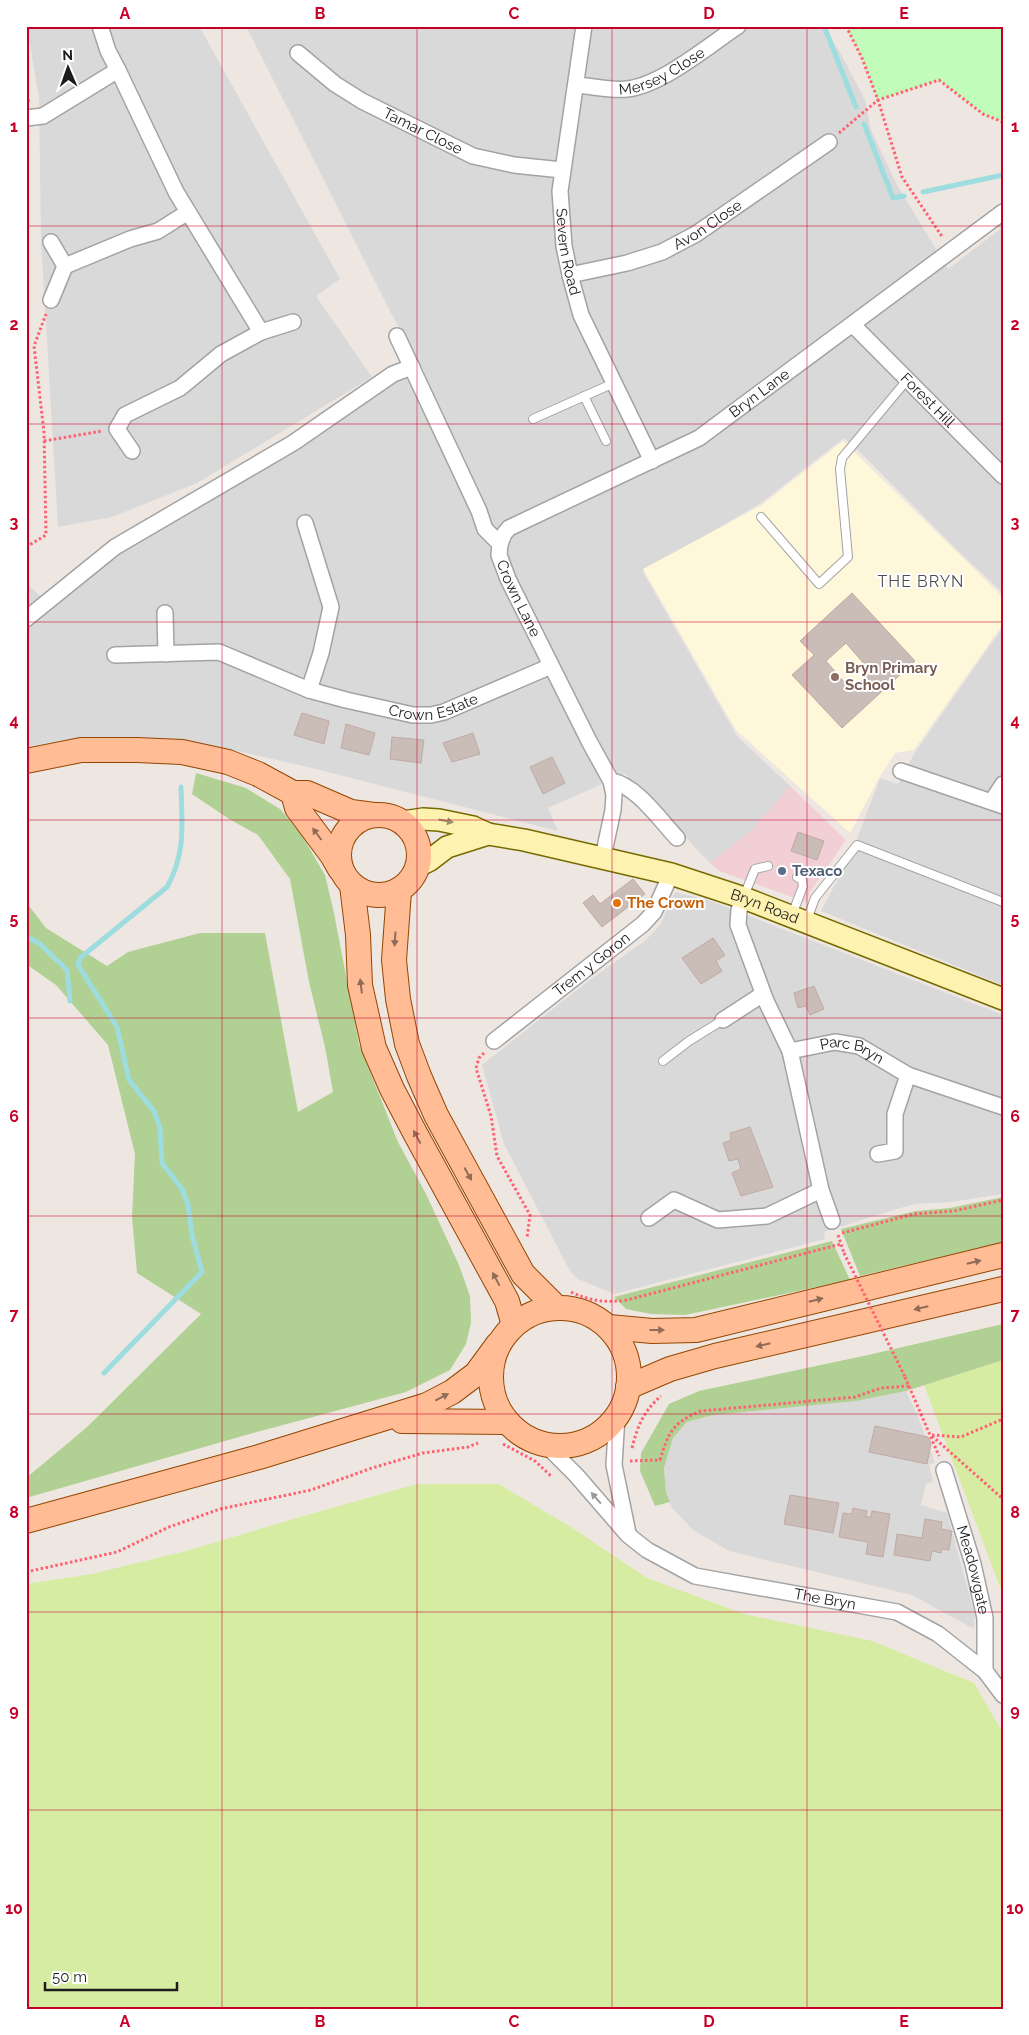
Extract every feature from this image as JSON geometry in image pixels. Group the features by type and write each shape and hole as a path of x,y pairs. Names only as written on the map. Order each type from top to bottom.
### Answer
{"main road":[{"path":"26,761 81,750 138,750 182,752 228,762 258,774 293,793 307,793 351,812 390,816 403,822 416,836 420,850 418,866 412,879 399,891 385,895 372,895 348,880 297,808 293,793"},
{"path":"374,815 365,817 349,827 342,837 338,851 339,861 348,880 358,935 360,985 374,1048 401,1106 507,1301 514,1324"},
{"path":"399,891 394,960 398,999 407,1044 419,1076 436,1116 523,1274 576,1309 593,1316 608,1327 621,1345 628,1365 628,1387 624,1402 617,1416 603,1431 585,1441 565,1446 545,1444 531,1440 507,1422 496,1405 490,1384 491,1364 498,1344"},
{"path":"608,1327 696,1330 1003,1255"},
{"path":"628,1387 670,1369 714,1356 1003,1289"},
{"path":"26,1521 259,1457 427,1405 452,1392 476,1374 514,1324 561,1299"},
{"path":"380,1421 454,1420 507,1422"}],"street":[{"path":"100,26 108,51 176,192 261,332"},
{"name":"Severn Road","path":"584,26 560,191 561,217 570,275 581,315 652,461"},
{"name":"Mersey Close","path":"576,84 625,89 644,86 670,72 738,26"},
{"name":"Tamar Close","path":"298,53 335,84 362,100 473,156 514,165 562,170"},
{"path":"26,118 43,116 118,70"},
{"name":"Avon Close","path":"570,275 627,263 670,248 696,234 830,142"},
{"path":"50,300 65,266 130,239 158,231 188,212"},
{"name":"Bryn Lane","path":"500,544 509,528 699,438 1002,214"},
{"path":"51,242 65,266"},
{"path":"132,451 117,429 125,415 180,388 221,354 261,332 293,322"},
{"name":"Forest Hill","path":"853,325 1003,476"},
{"name":"Crown Lane","path":"397,336 480,510 485,530 500,544 499,556 508,579 611,781 614,795 613,810 603,857"},
{"path":"26,618 115,547 293,442 393,374 412,367"},
{"path":"305,523 332,607 321,653 309,690"},
{"path":"165,612 166,654"},
{"name":"Crown Estate","path":"115,656 219,652 309,690 392,711 414,714 444,712 551,666"},
{"path":"901,771 998,803 1003,784"},
{"path":"611,781 620,782 633,791 677,838"},
{"name":"Bryn Road","path":"403,822 423,819 440,820 473,827 488,834 603,857 671,874 744,898 1003,999"},
{"name":"Bryn Road","path":"418,866 430,860 447,847 488,834"},
{"name":"Trem y Goron","path":"494,1041 643,924 654,912 671,874"},
{"path":"744,898 738,925 763,994 790,1051 821,1190 834,1227"},
{"path":"723,1020 763,994"},
{"name":"Parc Bryn","path":"790,1051 836,1042 859,1046 908,1075 1003,1107"},
{"path":"878,1154 895,1151 895,1114 908,1075"},
{"path":"649,1218 674,1200 718,1220 767,1216 821,1190"},
{"path":"617,1416 628,1535"},
{"name":"The Bryn","path":"545,1444 628,1535 647,1550 696,1576 897,1612 938,1634 985,1671 1003,1695"},
{"name":"Meadowgate","path":"944,1470 973,1564 985,1618 985,1671"}],"lane":[{"path":"761,517 819,584 848,556 840,469 842,458 907,380"},
{"path":"533,419 614,383"},
{"path":"584,396 606,441"},
{"path":"799,919 857,844 1003,902"},
{"path":"744,898 755,869 768,866"},
{"path":"797,877 802,880 803,886 799,919"},
{"path":"663,1061 688,1041 723,1020"}],"path":[{"path":"846,26 862,58 878,100 902,176 951,250"},
{"path":"830,142 878,100 940,80 983,114 1003,122"},
{"path":"26,547 46,535 44,441 34,346 50,300"},
{"path":"44,441 117,429"},
{"path":"494,1041 479,1058 476,1068 490,1116 497,1156 530,1215 526,1242"},
{"path":"834,1227 914,1214 954,1211 1003,1200"},
{"path":"561,1299 609,1302 627,1300 841,1244"},
{"path":"844,1254 905,1376 944,1470"},
{"path":"881,1337 890,1334"},
{"path":"665,1393 650,1406 638,1425 622,1463 660,1460 667,1437 676,1424 700,1411 855,1397 881,1388 909,1386"},
{"path":"931,1435 961,1437 1003,1419"},
{"path":"931,1435 1003,1499"},
{"path":"26,1572 117,1552 169,1527 220,1509 311,1490 372,1468 423,1453 468,1446 481,1441"}],"shaded area":[{"path":"27,26 199,26 340,279 316,296 372,377 197,483 112,517 58,527 41,240 39,99"},
{"path":"246,26 823,26 841,54 865,100 871,130 897,185 948,269 1003,227 1003,593 844,438 761,503 643,572 737,736 790,786 753,829 710,863 625,774 548,808 558,831 320,770 216,746 168,739 112,737 63,740 26,747 26,583 51,606 108,559 186,511 312,439 421,366 391,313"},
{"name":"Bryn Primary School","path":"843,441 1003,597 1003,624 914,750 895,753 879,778 850,833 736,730 643,569 762,505"},
{"path":"1003,627 1003,985 821,911 851,855 880,778 898,784 914,754"},
{"path":"790,786 846,840 810,892 806,902 719,871 710,863 753,829"},
{"path":"675,892 708,900 1003,1015 1003,1194 950,1202 915,1204 824,1232 825,1239 614,1294 578,1279 570,1271 504,1144 482,1065 587,982 646,940 660,925"},
{"path":"906,1391 918,1416 935,1463 929,1464 933,1482 926,1484 921,1505 947,1513 975,1615 974,1629 912,1595 729,1551 694,1531 672,1508 666,1492 664,1468 673,1438 687,1422 713,1415 856,1401"}],"green space":[{"path":"846,26 1003,26 1003,122 983,114 939,80 878,100 862,58"},
{"path":"196,773 246,788 280,809 301,834 325,875 359,1044 398,1142 426,1194 459,1265 470,1296 471,1323 466,1344 450,1370 406,1392 246,1435 26,1498 26,1478 86,1428 201,1314 137,1273 132,1217 135,1154 108,1045 56,985 26,964 26,902 46,928 107,966 128,952 200,933 265,933 298,1112 333,1092 325,1047 309,982 290,879 258,835 229,819 192,794"},
{"path":"1003,1197 1003,1242 860,1276 841,1229 916,1211 950,1208"},
{"path":"832,1241 850,1280 685,1315 651,1314 626,1309 614,1297"},
{"path":"1003,1324 1003,1360 906,1391 856,1401 713,1415 687,1422 673,1438 664,1468 666,1492 670,1502 655,1506 640,1471 641,1453 669,1404 699,1391"},
{"path":"1003,1360 1003,1595 924,1385"},
{"path":"417,1484 499,1484 574,1529 647,1578 744,1614 872,1641 974,1683 1003,1733 1003,2009 26,2009 26,1584 92,1574 186,1551"}],"building":[{"path":"852,593 915,661 842,728 792,675 814,655 800,641","holes":["846,643 871,672 851,690 826,661"]},
{"path":"302,713 329,721 324,744 294,735"},
{"path":"346,724 375,733 369,755 341,748"},
{"path":"473,733 480,754 452,762 443,743"},
{"path":"392,737 424,740 421,763 390,759"},
{"path":"552,757 565,783 543,794 530,767"},
{"path":"798,832 824,841 817,860 791,851"},
{"name":"The Crown","path":"633,879 645,894 602,927 583,903 593,895 600,904"},
{"path":"713,938 725,955 716,961 722,971 701,984 682,958"},
{"path":"814,986 824,1009 810,1015 806,1006 798,1008 794,993"},
{"path":"750,1127 773,1187 741,1196 732,1173 741,1169 738,1159 729,1161 723,1143 731,1140 730,1133"},
{"path":"875,1426 928,1437 931,1443 927,1464 869,1452"},
{"path":"790,1495 839,1503 833,1533 784,1524"},
{"path":"853,1508 867,1511 866,1517 871,1517 872,1511 890,1514 883,1557 866,1554 868,1542 839,1537 843,1513 852,1514"},
{"path":"925,1519 942,1522 941,1529 952,1531 949,1550 942,1549 941,1553 932,1551 930,1561 894,1555 897,1534 922,1538"}],"waterway":[{"path":"824,26 856,107"},
{"path":"864,124 893,198 904,196"},
{"path":"923,192 1003,175"},
{"path":"104,1373 202,1272 192,1235 188,1204 182,1189 162,1163 160,1128 154,1111 129,1080 117,1027 78,965 80,958 167,887 177,862 182,838 181,787"},
{"path":"26,936 40,944 67,970 70,1001"}],"place":[{"name":"Bryn Primary School","path":"835,677"},
{"name":"Texaco","path":"782,871"},
{"name":"The Crown","path":"617,903"}],"district":[{"name":"THE BRYN","path":"921,581"}]}
